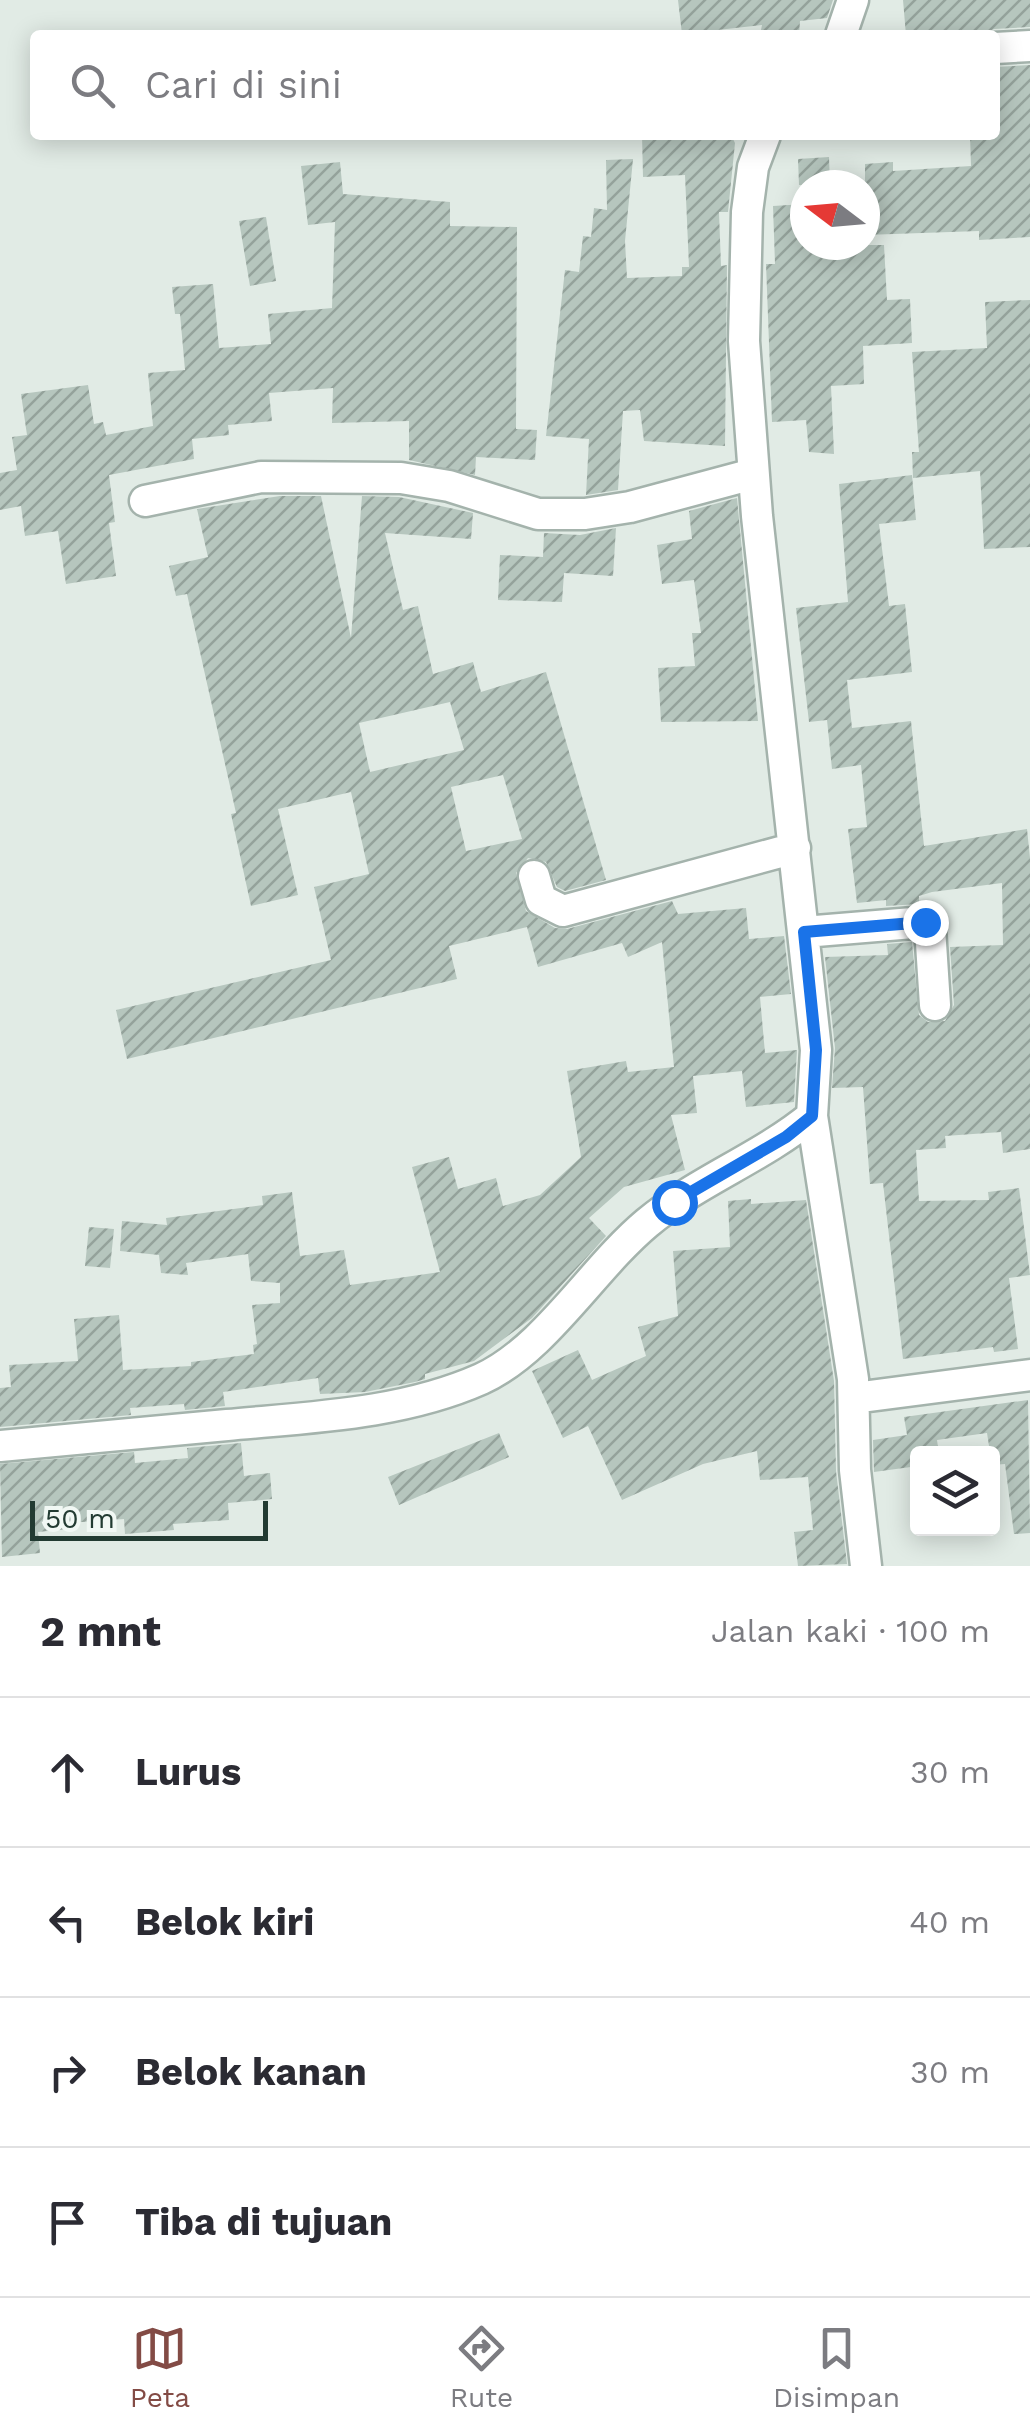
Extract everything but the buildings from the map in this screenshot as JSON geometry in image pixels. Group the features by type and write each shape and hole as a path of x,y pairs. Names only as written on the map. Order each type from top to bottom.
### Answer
{"street":[{"path":"844,30 853,0"},
{"path":"1000,48 1030,46"},
{"path":"764,140 753,167 746,212 744,341 753,474 816,1050 812,1116 854,1398 855,1470 866,1566"},
{"path":"145,500 261,477 401,478 450,486 538,514 585,514 608,513 753,474"},
{"path":"534,876 541,900 563,911 795,848"},
{"path":"804,932 925,922 930,928 935,1005"},
{"path":"0,1446 338,1416 426,1398 484,1378 518,1356 644,1226 674,1202 786,1137 812,1116"},
{"path":"854,1398 1030,1376"}],"route":[{"path":"674,1202 786,1137 812,1116 816,1050 804,932 925,922"}]}
